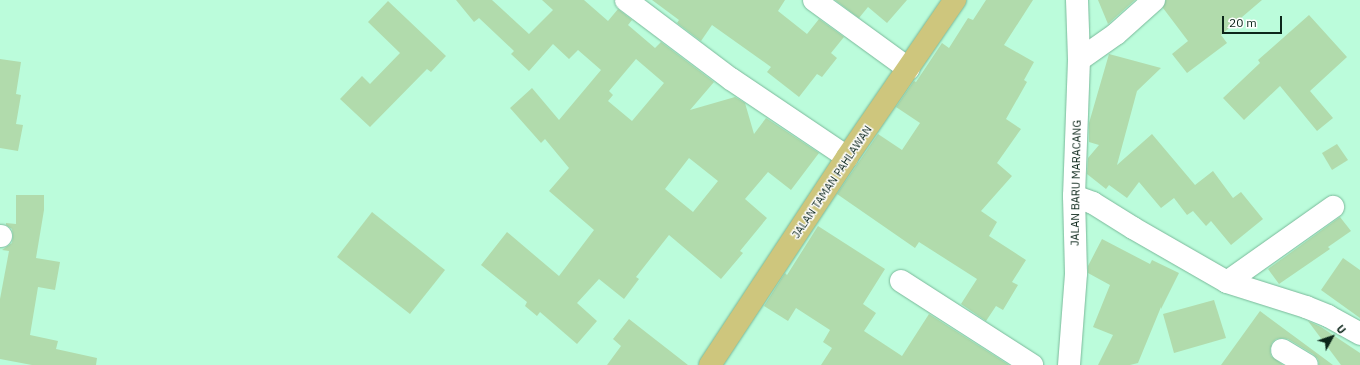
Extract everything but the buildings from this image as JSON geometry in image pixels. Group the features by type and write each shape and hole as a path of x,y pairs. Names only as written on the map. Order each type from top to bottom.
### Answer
{"main road":[{"name":"JALAN TAMAN PAHLAWAN","path":"710,365 847,157 909,69 955,0"}],"street":[{"path":"626,0 731,79 847,157"},
{"path":"814,0 909,69"},
{"name":"JALAN BARU MARACANG","path":"1069,365 1076,273 1074,196 1079,60 1077,0"},
{"path":"1079,60 1116,34 1154,0"},
{"path":"1074,196 1093,203 1227,282 1328,316 1360,334"},
{"path":"1227,282 1333,207"},
{"path":"901,282 1032,365"},
{"path":"1282,350 1307,365"}]}
